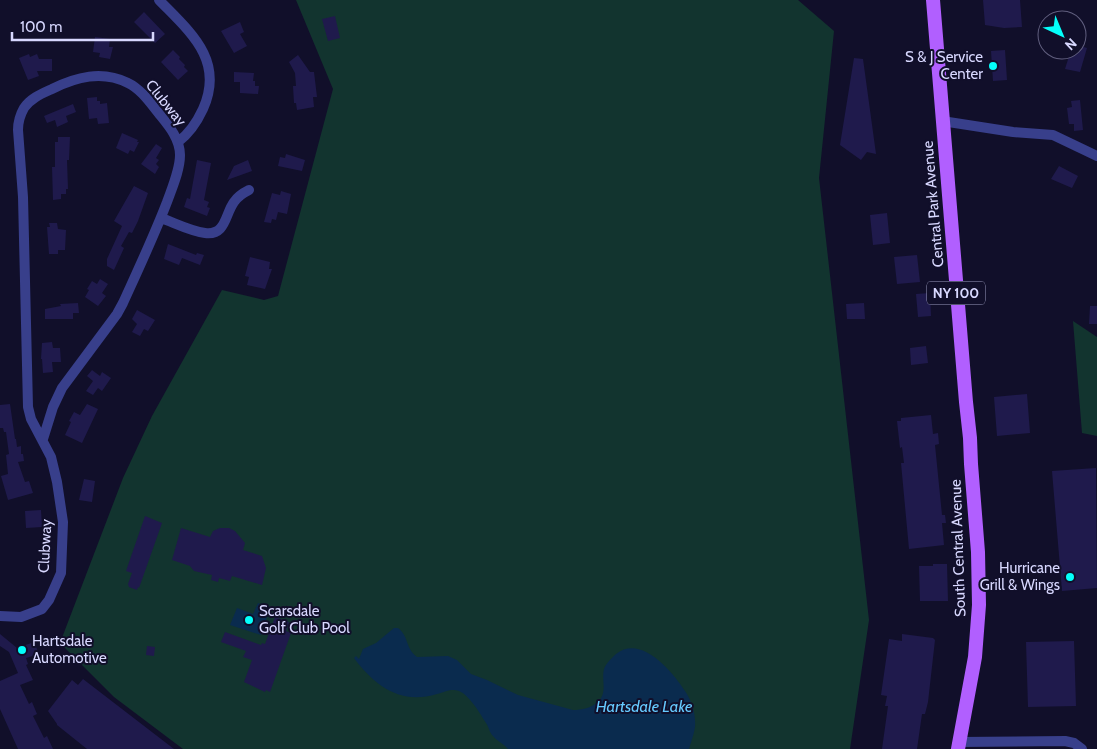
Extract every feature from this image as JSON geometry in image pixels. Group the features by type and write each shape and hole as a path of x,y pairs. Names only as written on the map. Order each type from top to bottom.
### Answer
{"main road":[{"name":"Central Park Avenue","path":"933,0 971,464"},
{"name":"South Central Avenue","path":"958,746 971,683 978,626 978,552 971,464"}],"street":[{"path":"159,0 199,44 206,57 210,71 210,87 202,111 189,133 178,142"},
{"name":"Clubway","path":"0,616 21,617 42,609 50,600 61,574 62,510 54,470 42,439 31,419 27,396 23,197 18,130 21,114 29,102 70,81 87,76 106,76 123,80 137,88 163,118 178,142 179,163 161,218 123,303 117,314 69,376 53,407 42,439"},
{"path":"942,121 1013,132 1053,135 1097,156"},
{"path":"161,218 203,232 216,232 223,226 232,204 249,190"},
{"path":"958,746 1065,741 1074,743 1082,749"}],"green space":[{"path":"296,0 798,0 834,31 819,178 869,620 850,749 183,749 114,697 60,643 123,478 152,416 222,290 264,300 278,296 333,89"},
{"path":"1073,321 1097,337 1097,436 1082,433"}],"water":[{"name":"Scarsdale Golf Club Pool","path":"258,603 270,608 261,635 230,625 237,608 253,614"},
{"name":"Hartsdale Lake","path":"394,628 398,628 401,631 417,657 448,656 457,660 471,674 518,695 573,710 583,709 598,702 604,690 604,669 616,654 626,649 636,649 645,652 664,665 690,699 695,727 689,749 508,749 496,739 474,705 463,693 450,690 424,697 400,695 380,685 362,668 354,658 356,656 359,659 363,649 376,643"}],"building":[{"path":"983,0 1020,0 1022,27 1004,28 985,25"},
{"path":"144,12 165,34 155,43 134,22"},
{"path":"335,16 340,38 328,41 322,19"},
{"path":"240,22 244,32 240,34 247,46 234,53 221,31"},
{"path":"95,37 110,39 109,47 113,47 110,59 99,57 100,53 93,52"},
{"path":"173,50 180,57 179,59 188,71 178,80 161,62"},
{"path":"1005,50 1007,80 993,81 991,51"},
{"path":"29,54 30,57 37,54 39,59 52,59 52,71 37,71 39,76 28,80 19,58"},
{"path":"298,55 310,72 314,72 317,97 313,97 314,107 297,110 296,103 294,103 293,86 296,86 295,73 289,62"},
{"path":"854,58 863,59 876,154 867,152 861,160 840,145"},
{"path":"1068,60 1084,60 1080,72 1065,69"},
{"path":"234,72 254,73 253,81 255,81 255,86 259,86 258,94 240,93 240,82 234,82"},
{"path":"97,97 97,101 100,101 100,104 107,103 109,123 98,124 97,118 89,119 87,98"},
{"path":"1080,100 1083,130 1074,131 1074,124 1069,124 1067,108 1072,107 1071,101"},
{"path":"73,104 76,112 66,116 68,122 57,127 55,120 47,123 44,116"},
{"path":"122,133 138,140 137,142 139,142 134,152 130,150 128,154 116,148"},
{"path":"58,137 70,137 69,160 67,160 68,189 66,189 66,194 61,194 61,199 53,200 52,167 55,167 55,142 58,142"},
{"path":"156,144 162,148 156,158 159,160 156,164 159,167 155,174 141,164"},
{"path":"286,154 305,160 302,171 278,166 280,157 285,158"},
{"path":"197,160 211,163 204,200 209,202 207,207 210,208 207,216 184,207 187,198 190,199"},
{"path":"248,160 252,171 227,180 234,166"},
{"path":"1059,166 1078,176 1072,188 1051,179"},
{"path":"134,186 148,193 132,233 129,232 121,246 124,248 114,270 107,266 107,259 122,226 114,221"},
{"path":"281,191 291,194 287,214 278,212 276,220 272,219 271,223 264,222 272,193 280,195"},
{"path":"887,213 890,243 873,245 870,215"},
{"path":"49,223 57,223 58,229 66,230 65,250 58,250 58,254 49,254 47,227 50,227"},
{"path":"168,244 196,255 197,253 204,255 200,265 182,258 179,265 164,259"},
{"path":"917,255 920,282 897,284 894,257"},
{"path":"250,257 270,262 269,269 272,269 265,289 247,285 249,277 245,276"},
{"path":"100,279 108,284 102,293 106,296 98,306 85,297 92,281 97,284"},
{"path":"930,293 931,316 918,317 916,294"},
{"path":"78,303 79,313 73,313 73,319 45,319 45,309 61,306 60,304"},
{"path":"864,303 865,319 847,319 846,304"},
{"path":"1090,306 1097,306 1097,324 1089,324"},
{"path":"137,310 155,320 148,331 144,329 140,336 132,332 137,324 132,319"},
{"path":"52,342 53,348 60,348 61,362 52,362 53,372 43,373 41,359 42,343"},
{"path":"926,346 928,363 911,365 910,348"},
{"path":"92,370 100,376 102,372 111,378 102,391 98,388 93,395 86,391 93,381 87,376"},
{"path":"1027,394 1030,433 997,436 994,397"},
{"path":"10,404 15,439 17,447 21,446 21,454 23,454 24,461 18,462 25,482 29,481 33,493 8,500 1,476 8,474 6,455 9,454 6,432 4,432 3,428 0,428 0,405"},
{"path":"87,404 98,409 82,443 65,435 74,412 80,415"},
{"path":"931,415 933,434 938,433 939,444 935,445 942,515 945,515 946,523 942,523 944,545 909,549 901,463 904,463 897,421 901,421 901,418"},
{"path":"1096,468 1097,588 1062,591 1052,471"},
{"path":"84,479 95,481 92,502 79,500"},
{"path":"41,510 42,527 26,528 25,511"},
{"path":"145,516 162,523 137,590 129,587 128,584 132,573 126,571"},
{"path":"181,528 210,537 213,531 220,528 229,528 235,531 245,543 243,550 262,556 266,568 262,585 232,576 230,581 219,578 218,582 211,580 212,575 194,571 190,566 172,560"},
{"path":"933,564 947,564 948,601 920,601 919,566 933,566"},
{"path":"275,617 289,622 286,631 291,633 270,692 266,690 265,692 244,682 252,660 243,657 246,651 221,642 225,632 261,645 262,643 265,644"},
{"path":"0,634 17,648 34,642 39,654 26,658 28,664 26,665 33,680 20,685 29,704 32,702 37,714 33,716 44,738 47,736 53,749 18,749 0,709 0,681 18,673 9,652 0,646"},
{"path":"902,634 933,638 935,640 928,702 925,714 922,714 917,749 882,749 888,706 885,706 887,696 881,695 889,639 902,641"},
{"path":"1074,641 1076,706 1028,707 1026,642"},
{"path":"147,646 155,647 154,656 146,655"},
{"path":"83,679 174,749 87,749 57,725 48,711 72,680 78,685"}],"place":[{"name":"S & J Service Center","path":"993,66"},
{"name":"Hurricane Grill & Wings","path":"1070,577"},
{"name":"Scarsdale Golf Club Pool","path":"249,620"},
{"name":"Hartsdale Automotive","path":"22,650"}]}
